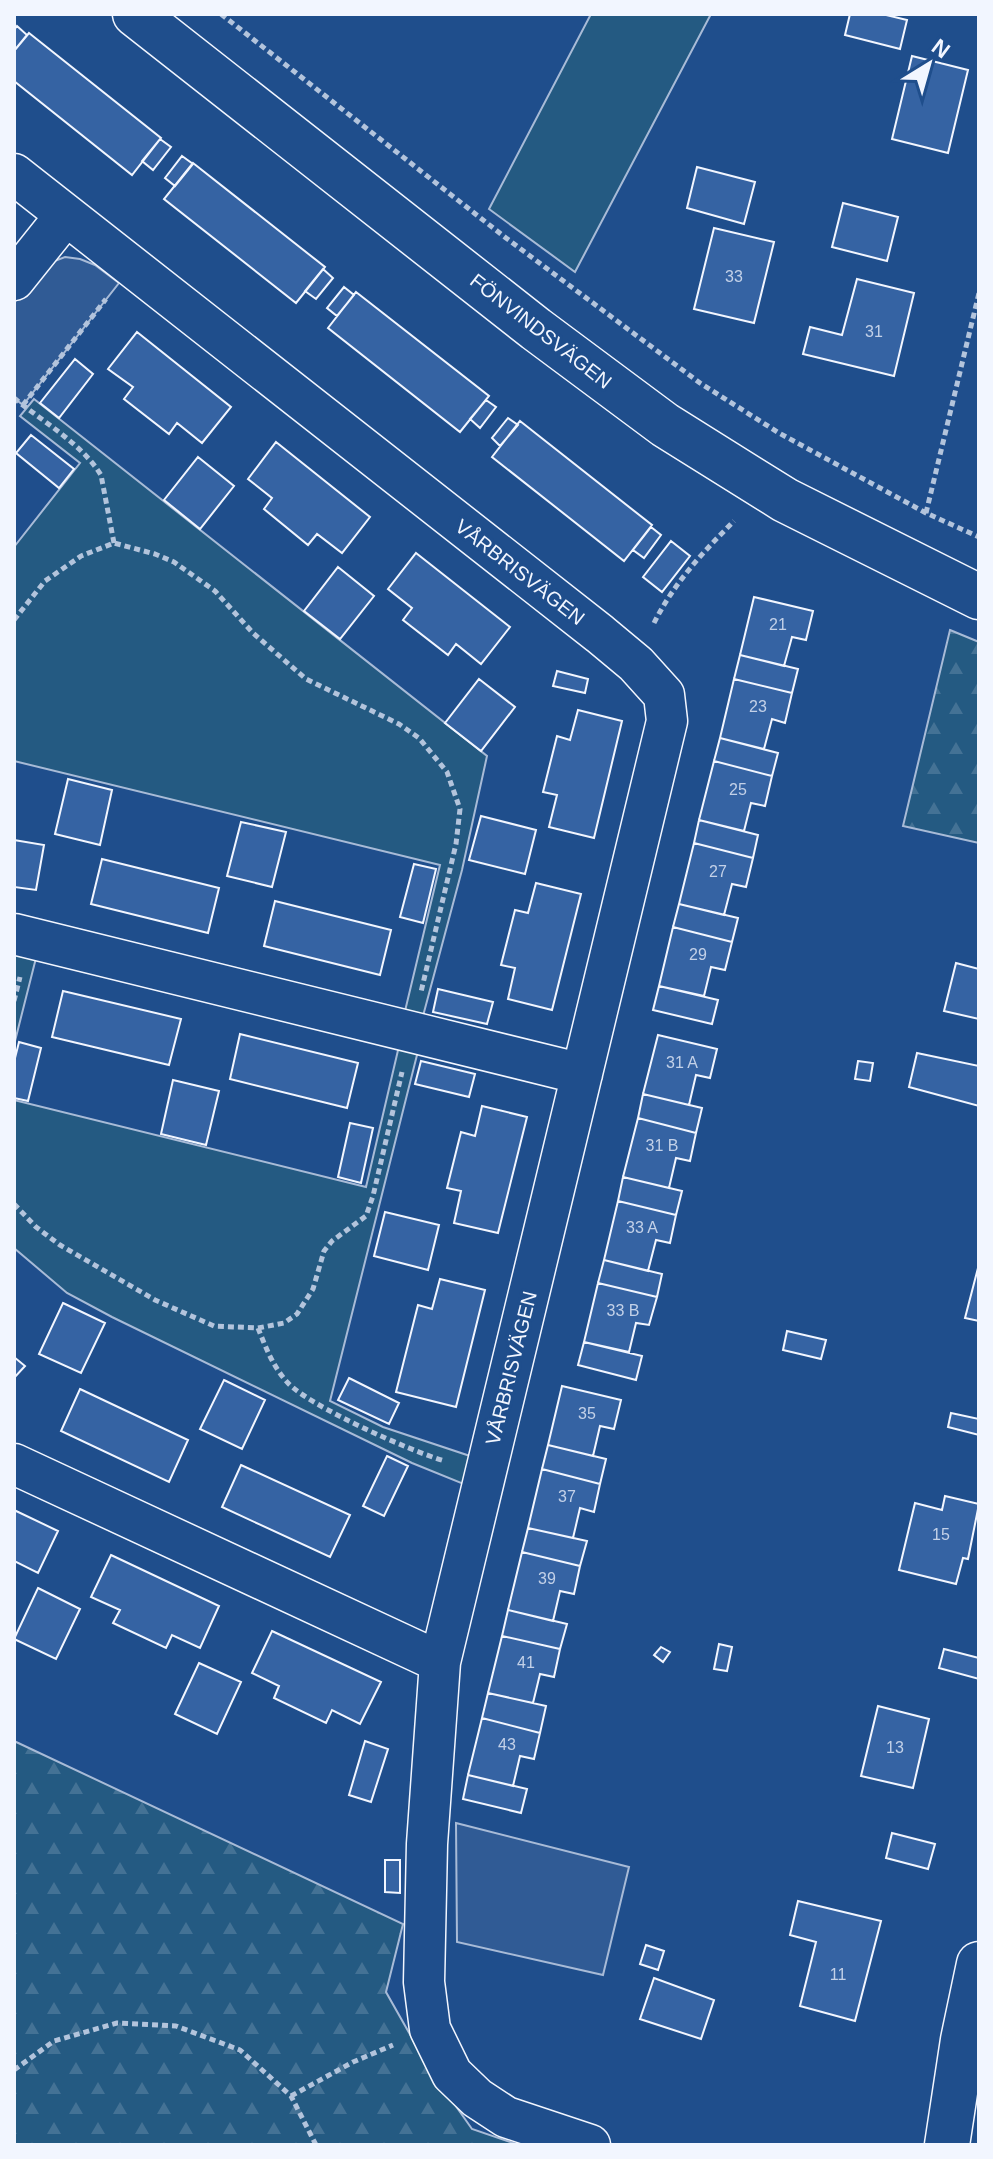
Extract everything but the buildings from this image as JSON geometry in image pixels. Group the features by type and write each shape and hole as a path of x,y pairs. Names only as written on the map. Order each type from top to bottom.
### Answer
{"street":[{"name":"FÖNVINDSVÄGEN","path":"135,14 536,329 665,425 785,500 979,597"},
{"name":"VÅRBRISVÄGEN","path":"14,174 636,664 664,695 667,721 440,1662 427,1844 424,1982 430,2029 452,2074 477,2098 506,2117 590,2145"},
{"path":"14,280 66,215"},
{"path":"14,934 582,1074"},
{"path":"14,1464 440,1662"},
{"path":"947,2145 963,2040 979,1964"}],"path":[{"path":"221,14 555,275 700,383 779,433 926,513 979,537"},
{"path":"23,405 131,268"},
{"path":"926,513 979,293"},
{"path":"14,398 88,456 97,469 101,475 114,543"},
{"path":"636,664 670,595 702,553 740,516"},
{"path":"14,620 45,581 81,556 114,543 174,562 198,577 230,605 253,633 306,679 399,724 419,738 447,772 460,809 459,827 373,1196 366,1216 332,1241 324,1251 313,1289 297,1314 284,1323 258,1328 214,1326 155,1300 60,1245 36,1227 14,1204"},
{"path":"258,1328 281,1375 306,1397 407,1447 434,1458 487,1472"},
{"path":"14,2070 54,2041 117,2023 176,2026 240,2050 291,2096 316,2145"},
{"path":"291,2096 353,2062 430,2029"}],"green space":[{"path":"591,14 711,14 575,272 489,209"},
{"path":"34,399 487,756 462,870 423,1016 405,1011 440,865 14,761 14,547 80,463 20,416"},
{"path":"950,630 979,642 979,843 903,826"},
{"path":"14,952 36,958 14,1045"},
{"path":"399,1046 418,1051 330,1401 383,1427 473,1457 466,1485 412,1463 112,1317 67,1293 14,1248 14,1100 366,1187"},
{"path":"14,1741 403,1924 386,1992 429,2068 472,2129 519,2145 14,2145"}],"shaded area":[{"path":"65,257 95,265 119,283 23,405 14,398 14,303 44,265"},
{"path":"456,1823 629,1867 603,1975 457,1942"}]}
